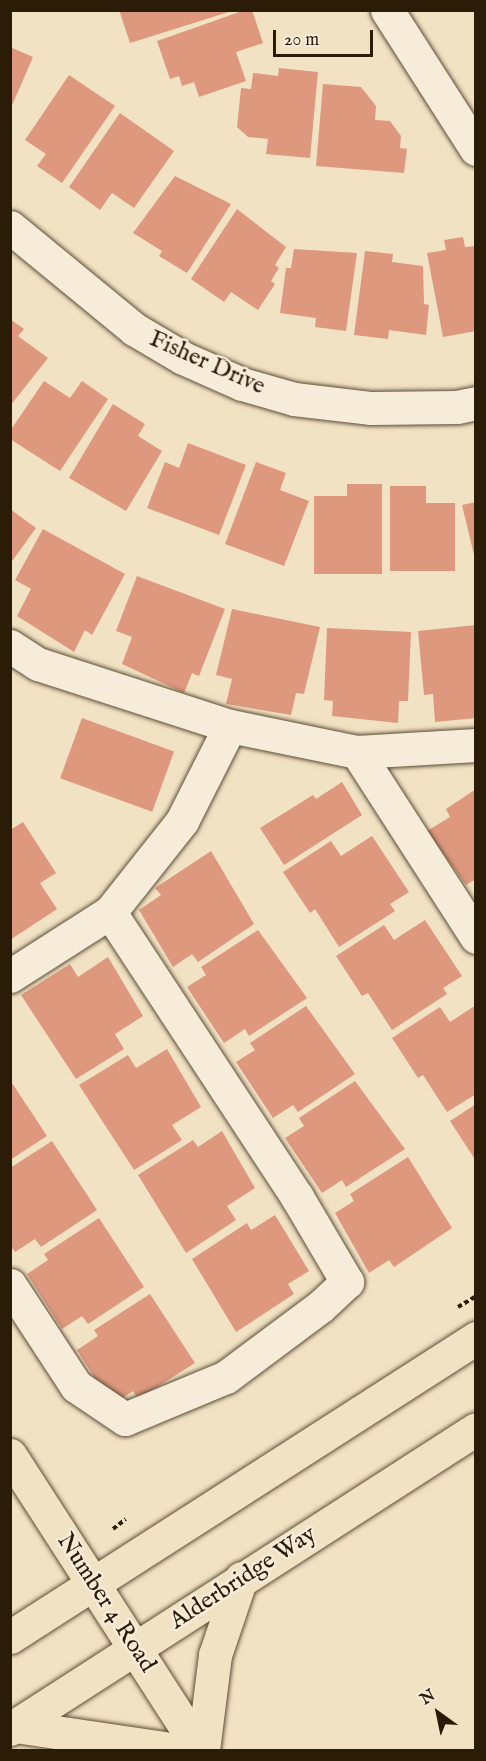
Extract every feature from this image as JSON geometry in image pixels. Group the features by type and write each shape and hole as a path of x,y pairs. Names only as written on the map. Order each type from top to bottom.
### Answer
{"main road":[{"path":"10,1636 476,1338"},
{"name":"Alderbridge Way","path":"13,1727 241,1578 476,1429"},
{"name":"Number 4 Road","path":"10,1455 202,1750"},
{"path":"202,1750 215,1655 241,1578"},
{"path":"13,1727 178,1750"}],"street":[{"path":"387,10 476,149"},
{"name":"Fisher Drive","path":"10,227 134,329 183,358 242,384 294,399 371,408 457,407 476,403"},
{"path":"10,646 38,664 231,726 357,752 476,745"},
{"path":"10,976 110,912 182,821 231,726"},
{"path":"357,752 476,937"},
{"path":"10,1285 76,1386 125,1419 226,1377 320,1307 347,1281 297,1197 110,912"}],"building":[{"path":"119,10 232,10 232,11 130,43"},
{"path":"245,10 252,10 263,43 236,52 246,81 199,97 194,82 182,86 179,76 170,79 157,41"},
{"path":"10,47 33,57 10,110"},
{"path":"279,68 318,72 310,158 266,154 268,139 248,137 237,127 241,88 251,89 253,73 278,76"},
{"path":"69,75 115,106 62,183 37,166 46,154 25,140"},
{"path":"323,84 361,87 376,106 375,120 390,121 401,136 400,148 407,149 404,173 316,166"},
{"path":"120,113 174,151 134,208 112,193 100,210 69,187"},
{"path":"175,176 231,204 187,273 159,256 162,251 133,233"},
{"path":"237,209 286,247 275,265 279,268 271,281 275,284 258,310 231,292 224,302 191,279"},
{"path":"463,237 465,247 475,246 476,249 476,331 443,337 427,253 446,250 444,240"},
{"path":"294,249 357,253 346,331 315,327 316,318 280,313 286,268 291,268"},
{"path":"365,251 393,254 392,262 423,266 424,304 429,305 426,335 389,330 388,339 354,335"},
{"path":"10,319 24,329 18,336 48,358 10,406"},
{"path":"44,381 70,398 82,381 108,399 60,471 10,439 10,431"},
{"path":"113,404 145,424 138,436 162,451 126,511 69,478"},
{"path":"188,443 246,465 219,535 147,508 165,462 179,468"},
{"path":"256,462 286,473 280,490 309,501 284,566 225,544"},
{"path":"347,484 382,484 382,574 314,574 314,496 347,496"},
{"path":"390,486 426,486 426,503 455,503 455,571 390,571"},
{"path":"476,502 476,559 475,559 462,505"},
{"path":"10,509 36,528 10,564"},
{"path":"43,529 125,574 92,635 85,630 74,652 17,616 31,589 15,580"},
{"path":"137,576 225,609 199,676 192,673 184,693 122,664 132,637 116,631"},
{"path":"232,609 320,627 304,694 296,693 291,715 226,704 232,679 216,675"},
{"path":"476,625 476,718 435,722 433,694 424,695 418,631"},
{"path":"327,628 411,632 408,701 399,701 398,723 332,716 333,701 324,700"},
{"path":"82,718 174,752 152,812 60,778"},
{"path":"342,782 362,815 284,865 260,828 313,795 316,799"},
{"path":"476,789 476,879 466,885 427,831 450,817 446,809"},
{"path":"23,822 56,873 40,883 57,909 10,940 10,830"},
{"path":"372,836 409,892 390,904 395,911 339,947 315,909 310,913 283,872 331,841 341,856"},
{"path":"211,851 254,924 198,962 192,954 173,967 139,910 161,895 155,888"},
{"path":"425,920 462,976 443,988 447,994 392,1030 368,993 362,996 336,956 384,925 394,940"},
{"path":"258,930 307,998 249,1036 245,1029 224,1043 187,987 206,975 201,967"},
{"path":"108,957 143,1016 115,1034 124,1049 76,1079 21,995 70,964 78,977"},
{"path":"476,1005 476,1094 447,1112 423,1075 418,1078 392,1038 440,1007 450,1022"},
{"path":"306,1006 355,1074 298,1112 293,1105 273,1118 236,1062 255,1050 250,1043"},
{"path":"167,1049 201,1107 172,1125 182,1140 134,1170 79,1085 128,1055 136,1068"},
{"path":"10,1080 47,1136 10,1160"},
{"path":"355,1081 405,1149 346,1187 342,1180 322,1193 285,1138 304,1126 299,1118"},
{"path":"476,1104 476,1161 450,1121"},
{"path":"222,1131 255,1188 227,1206 236,1220 186,1253 138,1175 193,1140 198,1147"},
{"path":"52,1141 97,1210 41,1247 35,1239 15,1252 10,1245 10,1168"},
{"path":"408,1157 452,1228 394,1267 389,1260 369,1273 335,1213 354,1201 350,1194"},
{"path":"275,1215 309,1271 288,1284 294,1294 236,1332 192,1259 247,1223 251,1230"},
{"path":"99,1218 144,1287 88,1324 82,1316 62,1329 27,1274 48,1260 44,1254"},
{"path":"150,1294 195,1363 138,1399 133,1391 112,1405 77,1350 98,1336 94,1330"}]}
